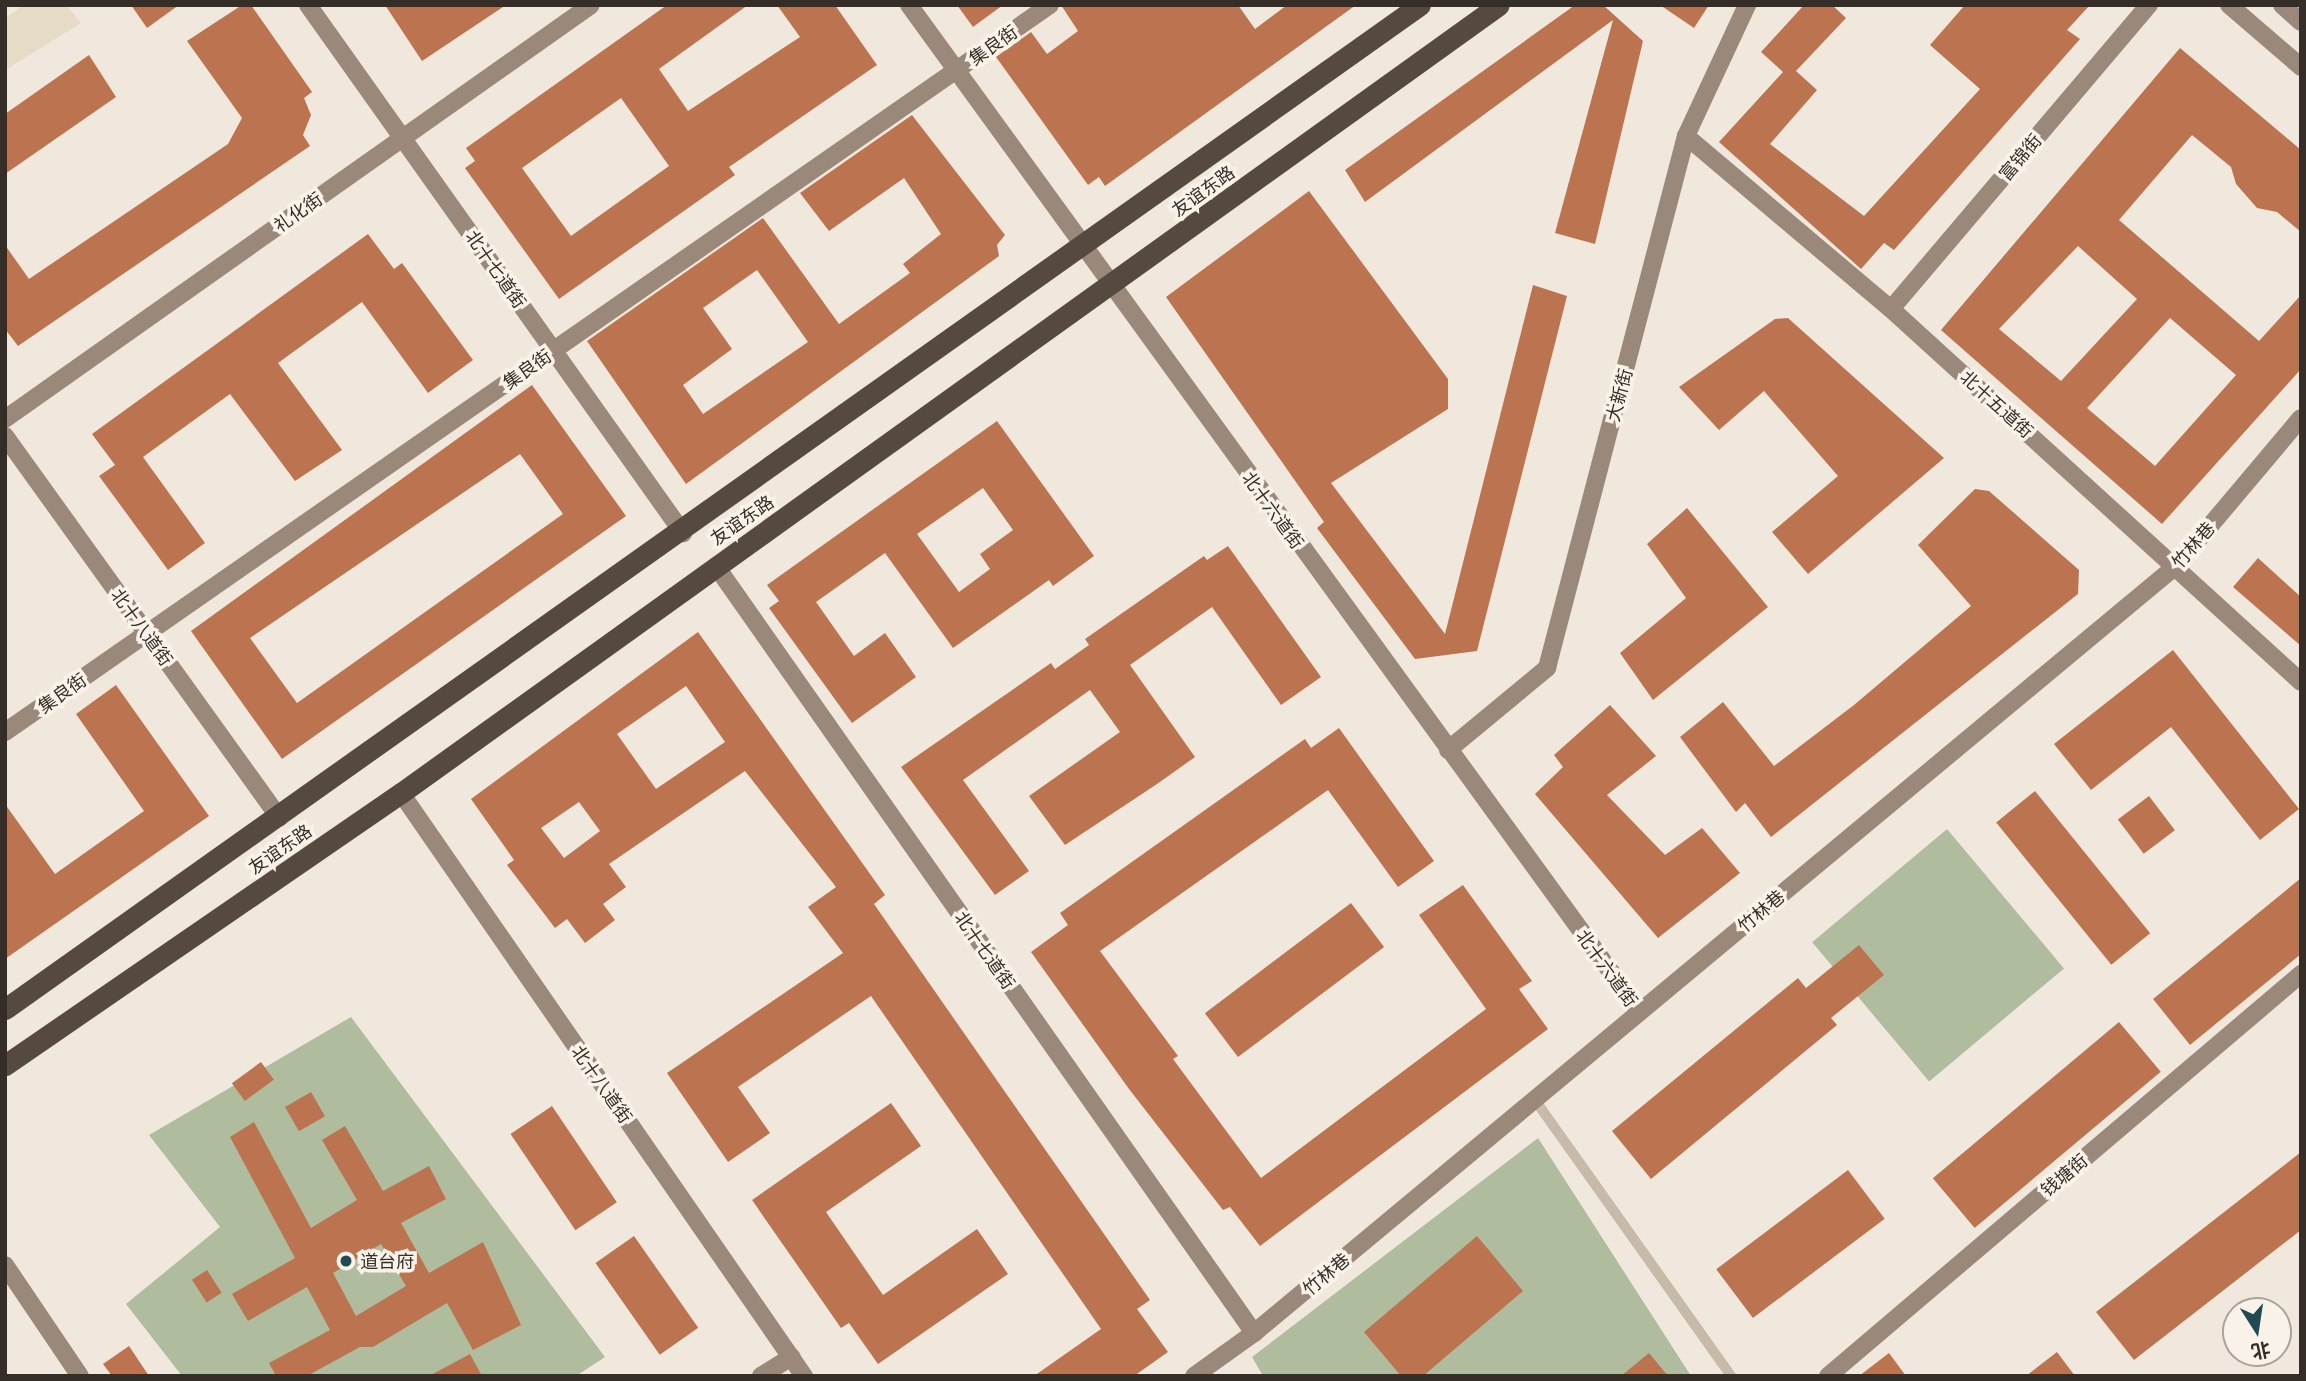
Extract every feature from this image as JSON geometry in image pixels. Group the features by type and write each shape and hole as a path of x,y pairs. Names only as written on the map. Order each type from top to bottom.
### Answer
{"highway":[{"name":"友谊东路","path":"5,1009 683,533 1420,5"},
{"name":"友谊东路","path":"5,1065 401,793 1110,287 1499,5"}],"street":[{"name":"北十七道街","path":"308,5 683,533"},
{"name":"礼化街","path":"5,419 591,5"},
{"name":"北十六道街","path":"909,5 1110,287 1640,1012"},
{"name":"集良街","path":"5,732 1050,5"},
{"name":"大新街","path":"1448,750 1548,668 1686,136 1747,5"},
{"name":"富锦街","path":"1891,309 2149,5"},
{"path":"2229,5 2301,67"},
{"path":"2283,5 2301,22"},
{"name":"北十五道街","path":"1686,136 1891,309 2178,565 2301,682"},
{"name":"竹林巷","path":"1194,1376 1254,1333 2178,565 2301,418"},
{"name":"北十八道街","path":"5,436 279,818"},
{"name":"北十七道街","path":"716,566 1254,1333"},
{"name":"北十八道街","path":"401,793 804,1376"},
{"name":"钱塘街","path":"1828,1376 2301,974"},
{"path":"5,1265 80,1376"},
{"path":"761,1376 791,1357"}],"lane":[{"path":"1535,1100 1731,1376"}],"green space":[{"path":"1947,829 2064,968 1929,1082 1812,942"},
{"path":"351,1017 605,1357 576,1376 182,1376 126,1304 220,1227 149,1135"},
{"path":"1538,1138 1691,1376 1263,1376 1252,1357"}],"shaded area":[{"path":"24,5 66,5 81,23 5,70 5,18"}],"building":[{"path":"131,5 179,5 147,28"},
{"path":"242,5 251,5 312,92 304,98 311,115 303,135 310,146 18,346 5,329 5,245 29,279 228,144 242,118 187,41"},
{"path":"385,5 506,5 422,61"},
{"path":"667,5 748,5 659,69 688,111 800,37 777,5 835,5 877,65 729,167 735,175 559,299 465,168 475,161 466,148","holes":["621,98 669,166 571,236 522,168"]},
{"path":"957,5 1003,5 973,27"},
{"path":"1061,5 1238,5 1255,29 1287,5 1356,5 1105,186 1099,177 1088,185 996,57 1031,32 1047,54 1078,31"},
{"path":"1575,5 1603,5 1643,41 1595,244 1555,233 1613,20 1365,202 1345,170"},
{"path":"1660,5 1709,5 1694,28"},
{"path":"1804,5 1832,5 1846,18 1796,71 1817,90 1770,144 1864,216 1980,89 1930,45 1965,5 2090,5 2067,30 2080,39 1894,250 1884,243 1861,269 1719,142 1783,72 1761,52"},
{"path":"2180,48 2301,150 2301,232 2277,212 2257,208 2236,184 2231,167 2192,135 2119,220 2259,341 2301,295 2301,369 2162,524 1941,330","holes":["2078,246 2137,299 2061,381 1999,329","2170,318 2236,375 2155,466 2087,408"]},
{"path":"89,55 116,97 5,174 5,114"},
{"path":"912,115 1005,235 997,245 999,256 686,484 587,341 763,218 839,324 910,273 903,264 941,234 904,178 829,231 800,193","holes":["757,270 808,342 703,414 683,385 732,349 703,308"]},
{"path":"1309,191 1448,379 1448,409 1331,483 1445,634 1533,285 1567,296 1477,651 1415,659 1317,528 1324,522 1166,297"},
{"path":"368,234 394,269 402,263 473,360 428,393 362,302 278,363 342,450 295,481 230,394 143,457 205,543 168,570 99,476 115,465 92,434"},
{"path":"1788,318 1944,458 1808,574 1772,532 1838,476 1764,391 1719,430 1679,387 1775,319"},
{"path":"532,385 626,516 282,759 191,631","holes":["520,454 563,514 297,703 250,638"]},
{"path":"997,421 1094,556 1053,586 1049,580 953,648 885,553 816,602 854,656 885,633 916,677 852,723 769,608 779,601 767,585","holes":["983,488 1013,530 980,554 990,569 959,592 917,534"]},
{"path":"1975,489 1989,491 2079,570 2078,594 1771,837 1745,803 1736,812 1680,737 1723,702 1774,766 1854,705 1971,606 1918,545"},
{"path":"1687,508 1768,607 1653,700 1620,653 1686,598 1647,544"},
{"path":"1228,546 1321,677 1281,705 1212,607 1130,665 1195,757 1157,784 1065,845 1029,796 1120,732 1090,690 963,780 1029,871 995,895 901,767 1051,663 1055,669 1089,645 1085,639 1204,556 1207,560"},
{"path":"2258,558 2301,597 2301,646 2233,587"},
{"path":"698,632 885,895 874,904 1150,1300 1137,1309 1168,1352 1134,1376 1034,1376 1101,1329 871,996 738,1087 770,1133 728,1162 667,1073 843,953 808,907 836,887 745,771 609,864 626,887 603,904 615,920 585,943 567,919 555,928 507,865 514,860 471,799","holes":["686,686 725,742 656,789 617,734","579,802 600,831 564,858 541,828"]},
{"path":"2173,650 2299,809 2260,840 2171,727 2091,790 2054,744"},
{"path":"116,685 209,816 5,959 5,804 55,874 144,811 76,714"},
{"path":"1610,705 1656,756 1607,795 1665,855 1702,828 1740,873 1658,938 1535,794 1563,767 1554,755"},
{"path":"1339,728 1434,861 1398,887 1328,790 1100,951 1178,1056 1173,1059 1261,1178 1486,1009 1419,915 1463,885 1532,981 1519,989 1548,1029 1260,1246 1230,1207 1223,1210 1129,1089 1031,952 1068,925 1060,913 1305,739 1311,748"},
{"path":"2035,791 2150,933 2111,965 1996,822"},
{"path":"2149,796 2175,830 2144,854 2118,819"},
{"path":"2301,878 2301,954 2190,1045 2153,999"},
{"path":"1351,903 1384,947 1238,1057 1205,1013"},
{"path":"1859,945 1884,975 1831,1018 1837,1025 1651,1179 1612,1131 1798,978 1806,988"},
{"path":"2119,1022 2161,1072 1975,1228 1933,1178"},
{"path":"261,1062 274,1080 245,1101 232,1083"},
{"path":"311,1092 325,1116 299,1131 285,1107"},
{"path":"891,1103 921,1146 826,1212 883,1295 977,1229 1008,1274 878,1364 849,1323 841,1328 752,1200"},
{"path":"552,1106 617,1202 575,1230 511,1134"},
{"path":"254,1122 311,1228 357,1200 322,1140 345,1126 383,1191 429,1166 446,1199 401,1223 429,1273 483,1242 521,1325 473,1350 447,1303 373,1347 360,1347 307,1376 276,1376 269,1363 330,1330 307,1287 248,1321 232,1294 295,1258 230,1137","holes":["381,1244 406,1286 356,1316 333,1273"]},
{"path":"2301,1152 2301,1230 2134,1360 2096,1312"},
{"path":"1848,1170 1885,1219 1753,1318 1716,1269"},
{"path":"634,1236 698,1328 660,1355 595,1263"},
{"path":"1477,1236 1523,1291 1423,1376 1401,1376 1364,1332"},
{"path":"207,1270 222,1293 207,1302 192,1280"},
{"path":"129,1346 149,1376 112,1376 103,1364"},
{"path":"2057,1352 2075,1376 2026,1376"},
{"path":"1649,1353 1668,1376 1621,1376"},
{"path":"1889,1353 1906,1376 1859,1376"},
{"path":"470,1354 482,1376 429,1376"}],"place":[{"name":"道台府","path":"346,1261"}]}
